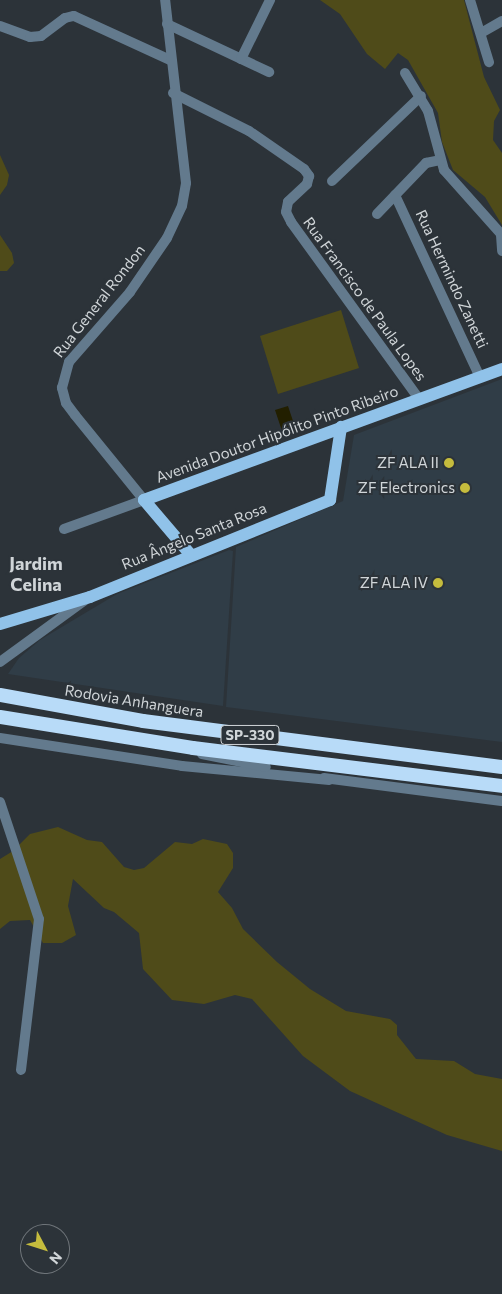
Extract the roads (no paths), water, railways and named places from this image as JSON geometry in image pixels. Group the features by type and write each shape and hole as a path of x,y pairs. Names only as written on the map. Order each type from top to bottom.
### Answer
{"highway":[{"name":"Rodovia Anhanguera","path":"0,695 142,721 502,767"},
{"name":"SP-330","path":"0,716 192,748 502,786"},
{"path":"439,759 502,760"}],"main road":[{"name":"Avenida Doutor Hipólito Pinto Ribeiro","path":"144,500 502,368"},
{"name":"Rua Ângelo Santa Rosa","path":"0,624 90,596 190,554 330,500 341,427"},
{"name":"Rua General Rondon","path":"144,500 190,554"}],"street":[{"name":"Rua General Rondon","path":"144,500 66,403 62,388 69,362 130,292 167,238 182,206 186,183 173,93 165,0"},
{"path":"470,0 489,62"},
{"path":"241,59 268,1"},
{"path":"0,26 30,37 41,36 65,18 74,16 170,60"},
{"path":"481,33 502,21"},
{"path":"167,24 269,72"},
{"path":"405,73 421,96 431,118 440,160 450,178 502,235 502,251"},
{"name":"Rua Francisco de Paula Lopes","path":"173,93 249,131 304,169 309,176 307,184 288,202 286,212 291,222 419,399"},
{"path":"332,181 421,96"},
{"path":"376,214 426,163 440,160"},
{"name":"Rua Hermindo Zanetti","path":"395,195 480,377"},
{"name":"Avenida Doutor Hipólito Pinto Ribeiro","path":"64,529 144,500"},
{"path":"0,662 90,596"},
{"path":"0,738 182,766 329,780 502,801"},
{"path":"192,748 204,756 329,780"},
{"path":"0,802 39,919 21,1070"}],"place":[{"name":"ZF ALA II","path":"449,463"},
{"name":"ZF Electronics","path":"465,488"},
{"name":"ZF ALA IV","path":"438,583"}],"district":[{"name":"Jardim Celina","path":"36,574"}]}
